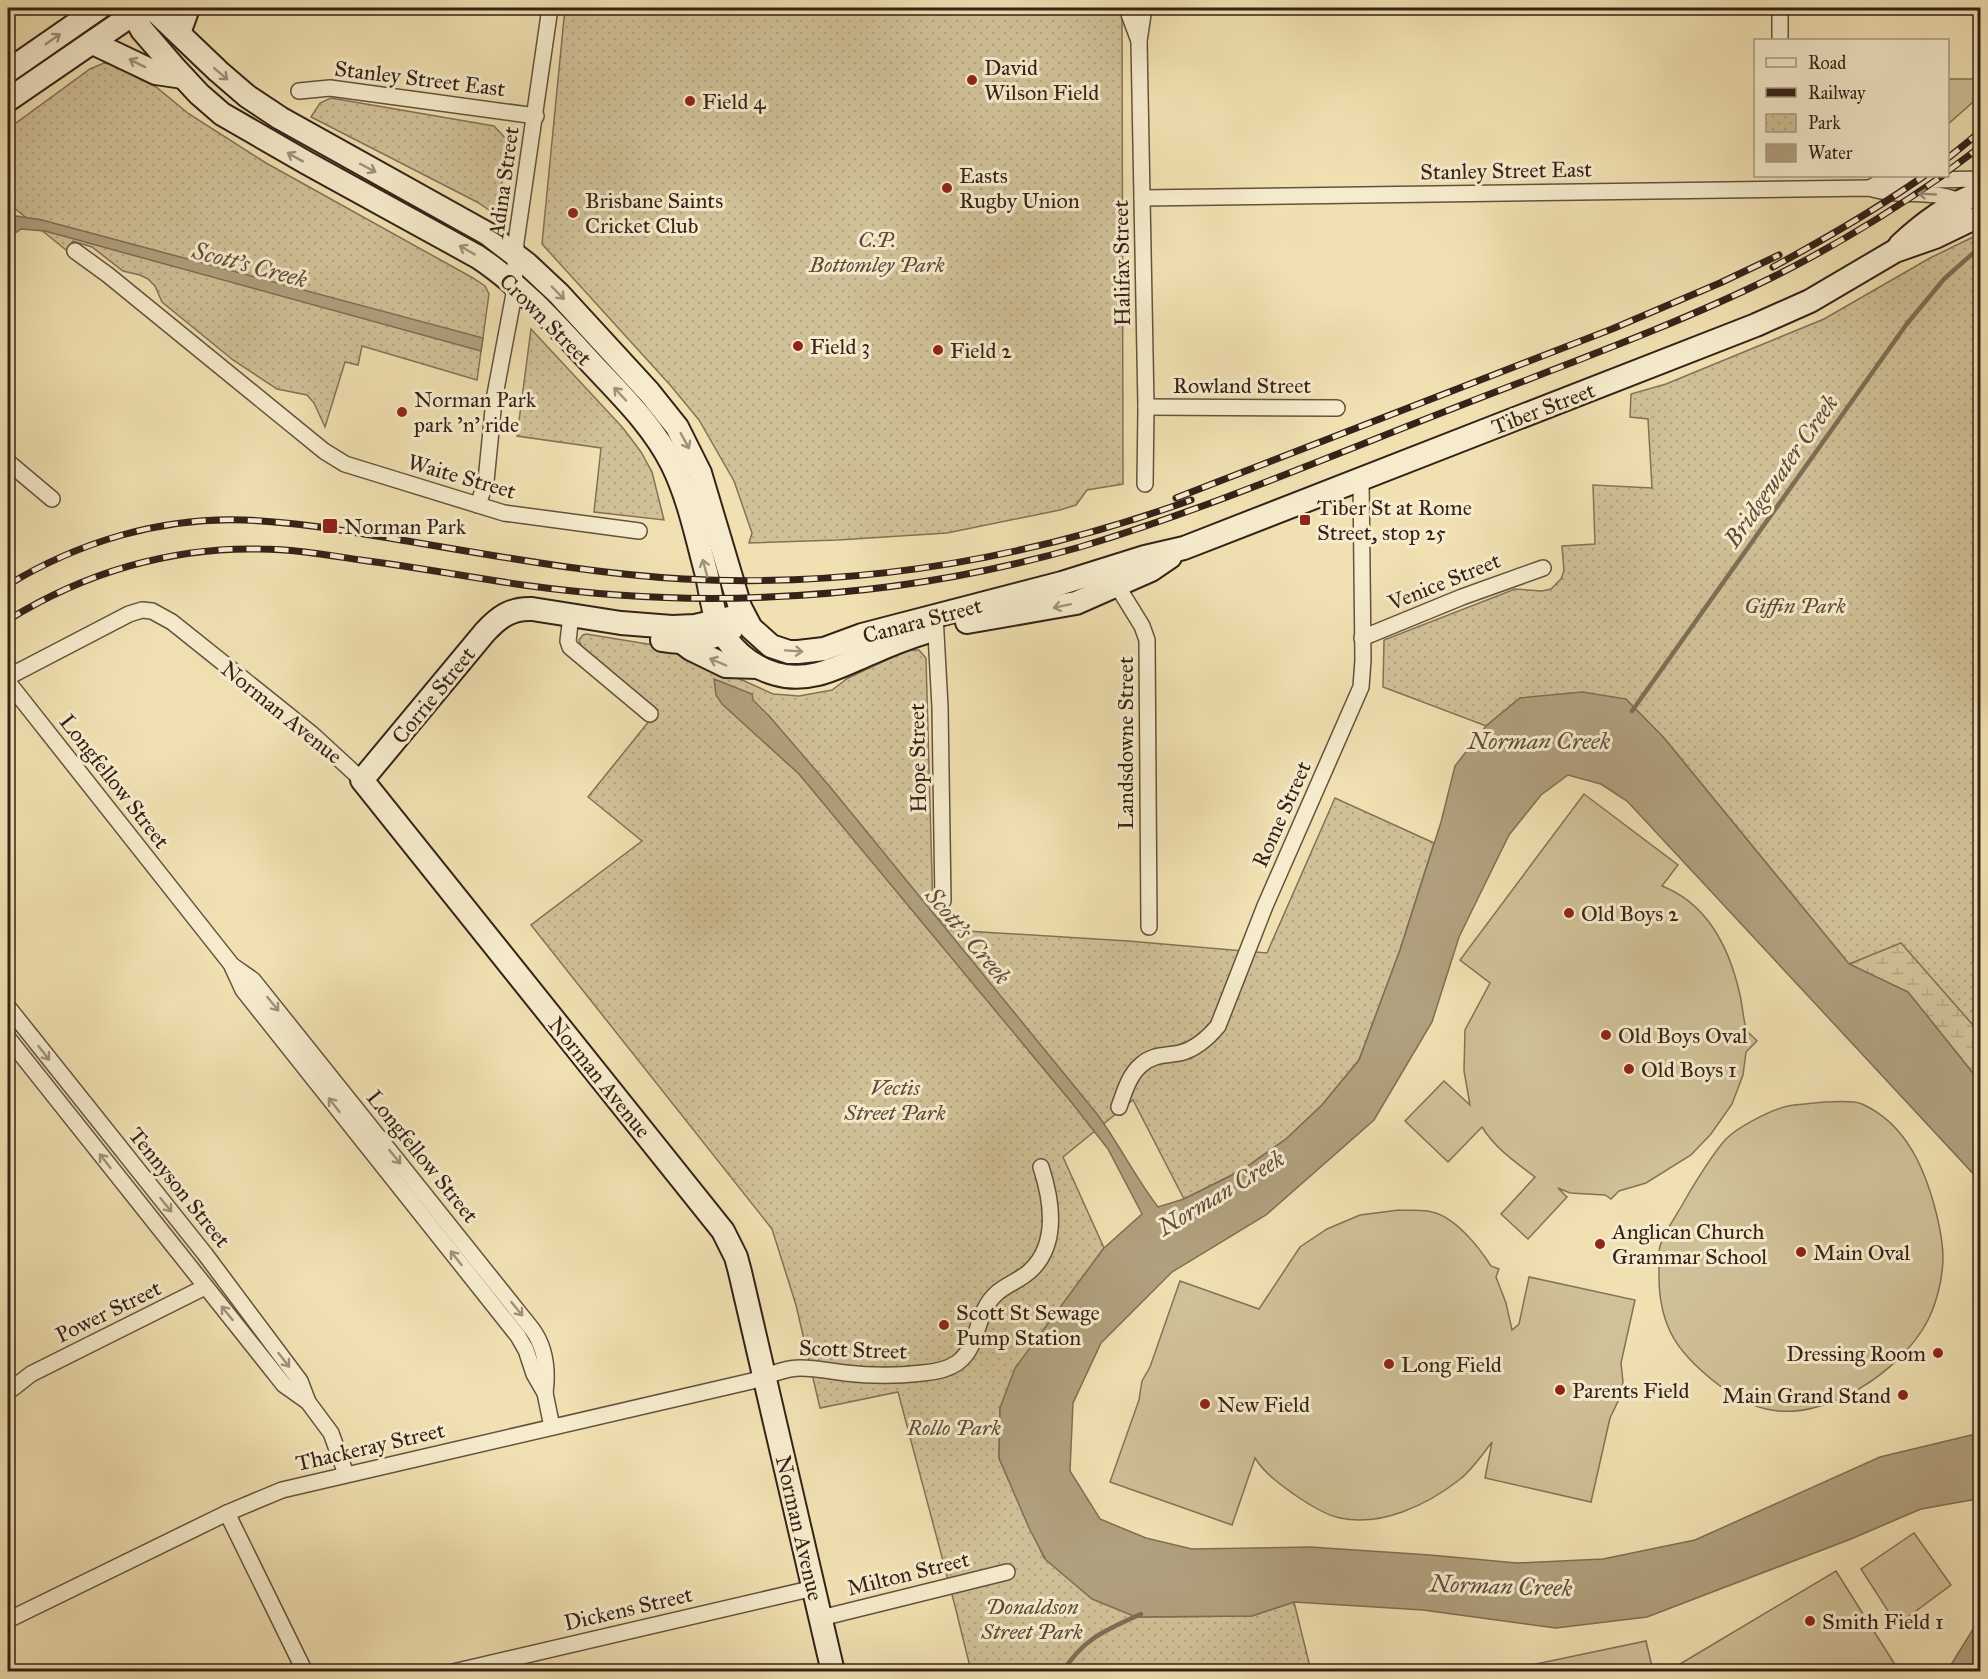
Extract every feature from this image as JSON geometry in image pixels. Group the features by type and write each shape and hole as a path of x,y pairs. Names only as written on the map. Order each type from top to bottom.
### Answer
{"main road":[{"path":"8,71 99,8"},
{"path":"179,33 188,8"},
{"path":"8,100 139,9"},
{"name":"Crown Street","path":"139,9 179,33 224,76 280,118 472,225 515,253 559,294 649,392 677,427 695,460 745,619"},
{"name":"Crown Street","path":"139,9 142,30 211,105 234,121 478,257 514,284 545,312 633,409 662,448 683,490 720,627 736,650 758,667"},
{"path":"93,43 156,73 183,77"},
{"name":"Tiber Street","path":"1112,578 1151,570 1184,548 1764,322 1810,301 1895,250 1923,224 1970,197"},
{"name":"Tiber Street","path":"1895,250 1935,237 1968,221 1980,218"},
{"name":"Canara Street","path":"745,619 756,634 771,646 789,652 798,652 824,649 862,635 936,622 1055,585 1112,578"},
{"name":"Corrie Street","path":"362,780 485,632 507,613 525,609 571,615"},
{"path":"571,615 621,623 681,628 720,627 745,619"},
{"name":"Canara Street","path":"758,667 785,676 818,675 890,645 936,622"},
{"path":"621,623 657,639 683,642 703,640 720,627"},
{"path":"683,642 691,649 726,666 758,667"},
{"name":"Norman Avenue","path":"362,780 723,1231 736,1257 833,1671"}],"street":[{"name":"Adina Street","path":"478,505 486,481 495,400 514,284 515,253 550,8"},
{"name":"Halifax Street","path":"1129,8 1139,41"},
{"name":"Halifax Street","path":"1144,8 1139,41 1146,407 1145,484"},
{"path":"1780,8 1780,39"},
{"name":"Stanley Street East","path":"299,91 330,88 536,116"},
{"name":"Stanley Street East","path":"1870,188 1881,181 1980,179"},
{"name":"Stanley Street East","path":"1142,198 1783,182 1870,188 1884,193 1970,197 1980,213"},
{"name":"Waite Street","path":"75,251 137,294 293,418 324,451 345,464 515,515 639,531"},
{"name":"Rowland Street","path":"1146,407 1337,408"},
{"path":"8,462 52,499"},
{"name":"Rome Street","path":"1119,1107 1132,1077 1140,1066 1160,1055 1180,1053 1191,1049 1206,1039 1218,1026 1265,906 1361,687 1363,672 1361,479"},
{"name":"Venice Street","path":"1362,638 1543,567"},
{"name":"Landsdowne Street","path":"1112,578 1142,626 1147,640 1149,927"},
{"name":"Norman Avenue","path":"8,677 129,614 142,610 152,611 172,622 329,748 362,780"},
{"path":"571,615 568,641 572,649 650,714"},
{"name":"Hope Street","path":"936,622 940,706 943,901"},
{"name":"Longfellow Street","path":"8,682 231,964 253,980 532,1329 541,1344 547,1372 545,1393 552,1427"},
{"name":"Tennyson Street","path":"8,1007 205,1254 300,1381 308,1402 331,1433 346,1474"},
{"name":"Tennyson Street","path":"8,1038 204,1287 285,1385 308,1402"},
{"name":"Scott Street","path":"765,1377 800,1368 869,1375 911,1374 942,1370 957,1363 970,1350 979,1320 991,1298 1029,1272 1045,1249 1050,1234 1051,1213 1048,1190 1041,1167"},
{"name":"Power Street","path":"8,1392 31,1374 204,1287"},
{"name":"Power Street","path":"8,1380 31,1374"},
{"name":"Thackeray Street","path":"8,1620 227,1513 282,1490 765,1377"},
{"path":"227,1513 305,1671"},
{"name":"Milton Street","path":"821,1618 1007,1572"},
{"name":"Dickens Street","path":"453,1671 814,1588"}],"green space":[{"name":"C.P. Bottomley Park","path":"565,8 1122,8 1123,484 1087,490 1076,505 1060,510 947,533 749,543 752,533 734,481 699,420 542,244"},
{"path":"104,63 111,64 156,87 189,114 266,163 485,286 489,294 477,380 362,346 358,365 345,362 325,427 314,403 307,395 277,389 233,360 162,302 155,286 148,279 123,271 92,247 73,241 66,250 8,203 8,129 90,69"},
{"path":"1949,79 1980,79 1980,96 1949,123"},
{"path":"331,98 494,126 507,140 498,216 477,202 311,117 320,103"},
{"name":"Giffin Park","path":"1980,236 1980,1033 1901,943 1849,964 1664,738 1626,700 1520,698 1486,726 1383,687 1384,640 1515,589 1542,591 1551,589 1561,579 1564,571 1562,546 1595,544 1593,485 1652,488 1648,419 1630,417 1631,394 1666,384 1824,319 1930,258"},
{"path":"531,329 623,428 641,452 652,472 664,520 594,512 601,448 517,436"},
{"name":"Vectis Street Park","path":"586,634 660,646 685,654 773,694 799,696 832,690 848,678 908,650 919,650 926,658 933,913 950,930 1128,941 1267,953 1335,798 1434,843 1400,950 1359,1060 1322,1105 1286,1139 1242,1170 1184,1199 1133,1100 1063,1157 1104,1248 1016,1368 1000,1408 999,1458 1044,1558 1136,1617 1252,1616 1294,1602 1311,1671 971,1671 898,1392 820,1408 796,1305 772,1229 531,925 642,841 588,797 658,710 582,648 579,640"},
{"name":"Old Boys Oval","path":"1584,794 1678,865 1662,886 1692,904 1714,930 1723,945 1736,978 1746,1028 1757,1041 1746,1052 1743,1075 1732,1104 1711,1134 1691,1155 1646,1183 1619,1191 1611,1199 1605,1195 1570,1193 1558,1188 1567,1197 1528,1239 1501,1214 1535,1177 1499,1148 1482,1127 1448,1162 1405,1121 1444,1081 1470,1105 1464,1071 1465,1030 1490,983 1460,960"},
{"path":"1901,942 1980,1033 1980,1082 1908,992 1849,964"},
{"name":"Main Oval","path":"1825,1102 1862,1104 1878,1113 1903,1136 1927,1182 1938,1221 1943,1252 1941,1281 1928,1320 1916,1339 1881,1374 1859,1389 1812,1408 1789,1411 1766,1409 1744,1401 1724,1389 1684,1353 1675,1340 1663,1311 1660,1293 1659,1249 1668,1228 1710,1160 1726,1139 1747,1124 1773,1111 1788,1106"},
{"path":"1420,1210 1441,1215 1458,1226 1491,1266 1499,1269 1496,1277 1506,1303 1512,1330 1519,1324 1529,1277 1635,1300 1621,1363 1623,1382 1621,1395 1610,1418 1591,1502 1485,1478 1492,1442 1468,1472 1433,1498 1403,1512 1371,1519 1340,1518 1317,1509 1274,1479 1255,1458 1232,1525 1110,1482 1139,1400 1142,1381 1150,1367 1180,1281 1259,1309 1300,1247 1327,1229 1360,1215"},
{"path":"1914,1533 1951,1585 1897,1625 1861,1569"},
{"name":"Smith Field 1","path":"1836,1571 1899,1671 1663,1671 1675,1667"},
{"path":"1646,1641 1653,1671 1503,1671"}],"water":[{"path":"16,216 42,220 483,338 481,351 45,231 21,229 8,238 8,219"},
{"name":"Norman Creek","path":"714,679 752,694 753,700 831,788 1097,1114 1158,1207 1184,1199 1242,1170 1286,1139 1322,1105 1359,1060 1400,950 1441,822 1455,766 1486,726 1520,698 1582,692 1626,699 1664,738 1849,964 1908,992 1980,1082 1980,1181 1627,801 1601,784 1568,775 1541,795 1509,835 1459,937 1432,1022 1374,1120 1266,1215 1172,1272 1101,1343 1073,1403 1070,1471 1100,1519 1146,1538 1192,1549 1310,1547 1517,1563 1603,1559 1695,1540 1880,1457 1980,1433 1980,1501 1977,1499 1921,1509 1851,1539 1647,1617 1556,1628 1423,1610 1294,1602 1252,1616 1136,1617 1092,1599 1046,1560 1029,1528 999,1458 1000,1408 1015,1368 1104,1248 1142,1214 1108,1149 1072,1103 799,774 722,704 716,695"},
{"path":"1980,1618 1980,1671 1947,1671"}],"waterway":[{"name":"Bridgewater Creek","path":"1632,711 1906,325 1944,279 1980,247"},
{"path":"1063,1672 1087,1643 1107,1630 1141,1614"}],"railway":[{"path":"1949,157 1980,132"},
{"path":"1949,170 1980,147"},
{"path":"1773,267 1850,224 1923,177"},
{"path":"8,620 37,603 97,576 161,558 226,550 298,551 553,589 676,598 768,597 847,592 965,575 1080,547 1175,516 1656,329 1736,295 1797,265 1860,229 1941,177"},
{"path":"1176,498 1612,329 1779,255"},
{"path":"8,585 63,556 121,535 151,528 213,520 308,525 548,564 650,577 749,581 813,579 877,574 1005,553 1130,521 1191,500"}],"place":[{"name":"David Wilson Field","path":"972,80"},
{"name":"Field 4","path":"690,101"},
{"name":"Easts Rugby Union","path":"947,188"},
{"name":"Brisbane Saints Cricket Club","path":"573,213"},
{"name":"Field 3","path":"798,346"},
{"name":"Field 2","path":"938,350"},
{"name":"Norman Park park 'n' ride","path":"402,412"},
{"name":"Tiber St at Rome Street, stop 25","path":"1305,520"},
{"name":"Norman Park","path":"330,526"},
{"name":"Old Boys 2","path":"1569,913"},
{"name":"Old Boys Oval","path":"1606,1035"},
{"name":"Old Boys 1","path":"1629,1069"},
{"name":"Anglican Church Grammar School","path":"1600,1244"},
{"name":"Main Oval","path":"1801,1252"},
{"name":"Scott St Sewage Pump Station","path":"944,1325"},
{"name":"Dressing Room","path":"1938,1353"},
{"name":"Long Field","path":"1389,1364"},
{"name":"Parents Field","path":"1560,1390"},
{"name":"Main Grand Stand","path":"1903,1395"},
{"name":"New Field","path":"1205,1404"},
{"name":"Smith Field 1","path":"1810,1621"}],"water label":[{"name":"Scott's Creek","path":"250,265"},
{"name":"Scott's Creek","path":"968,936"}],"park label":[{"name":"Rollo Park","path":"954,1427"},
{"name":"Donaldson Street Park","path":"1032,1619"}]}
